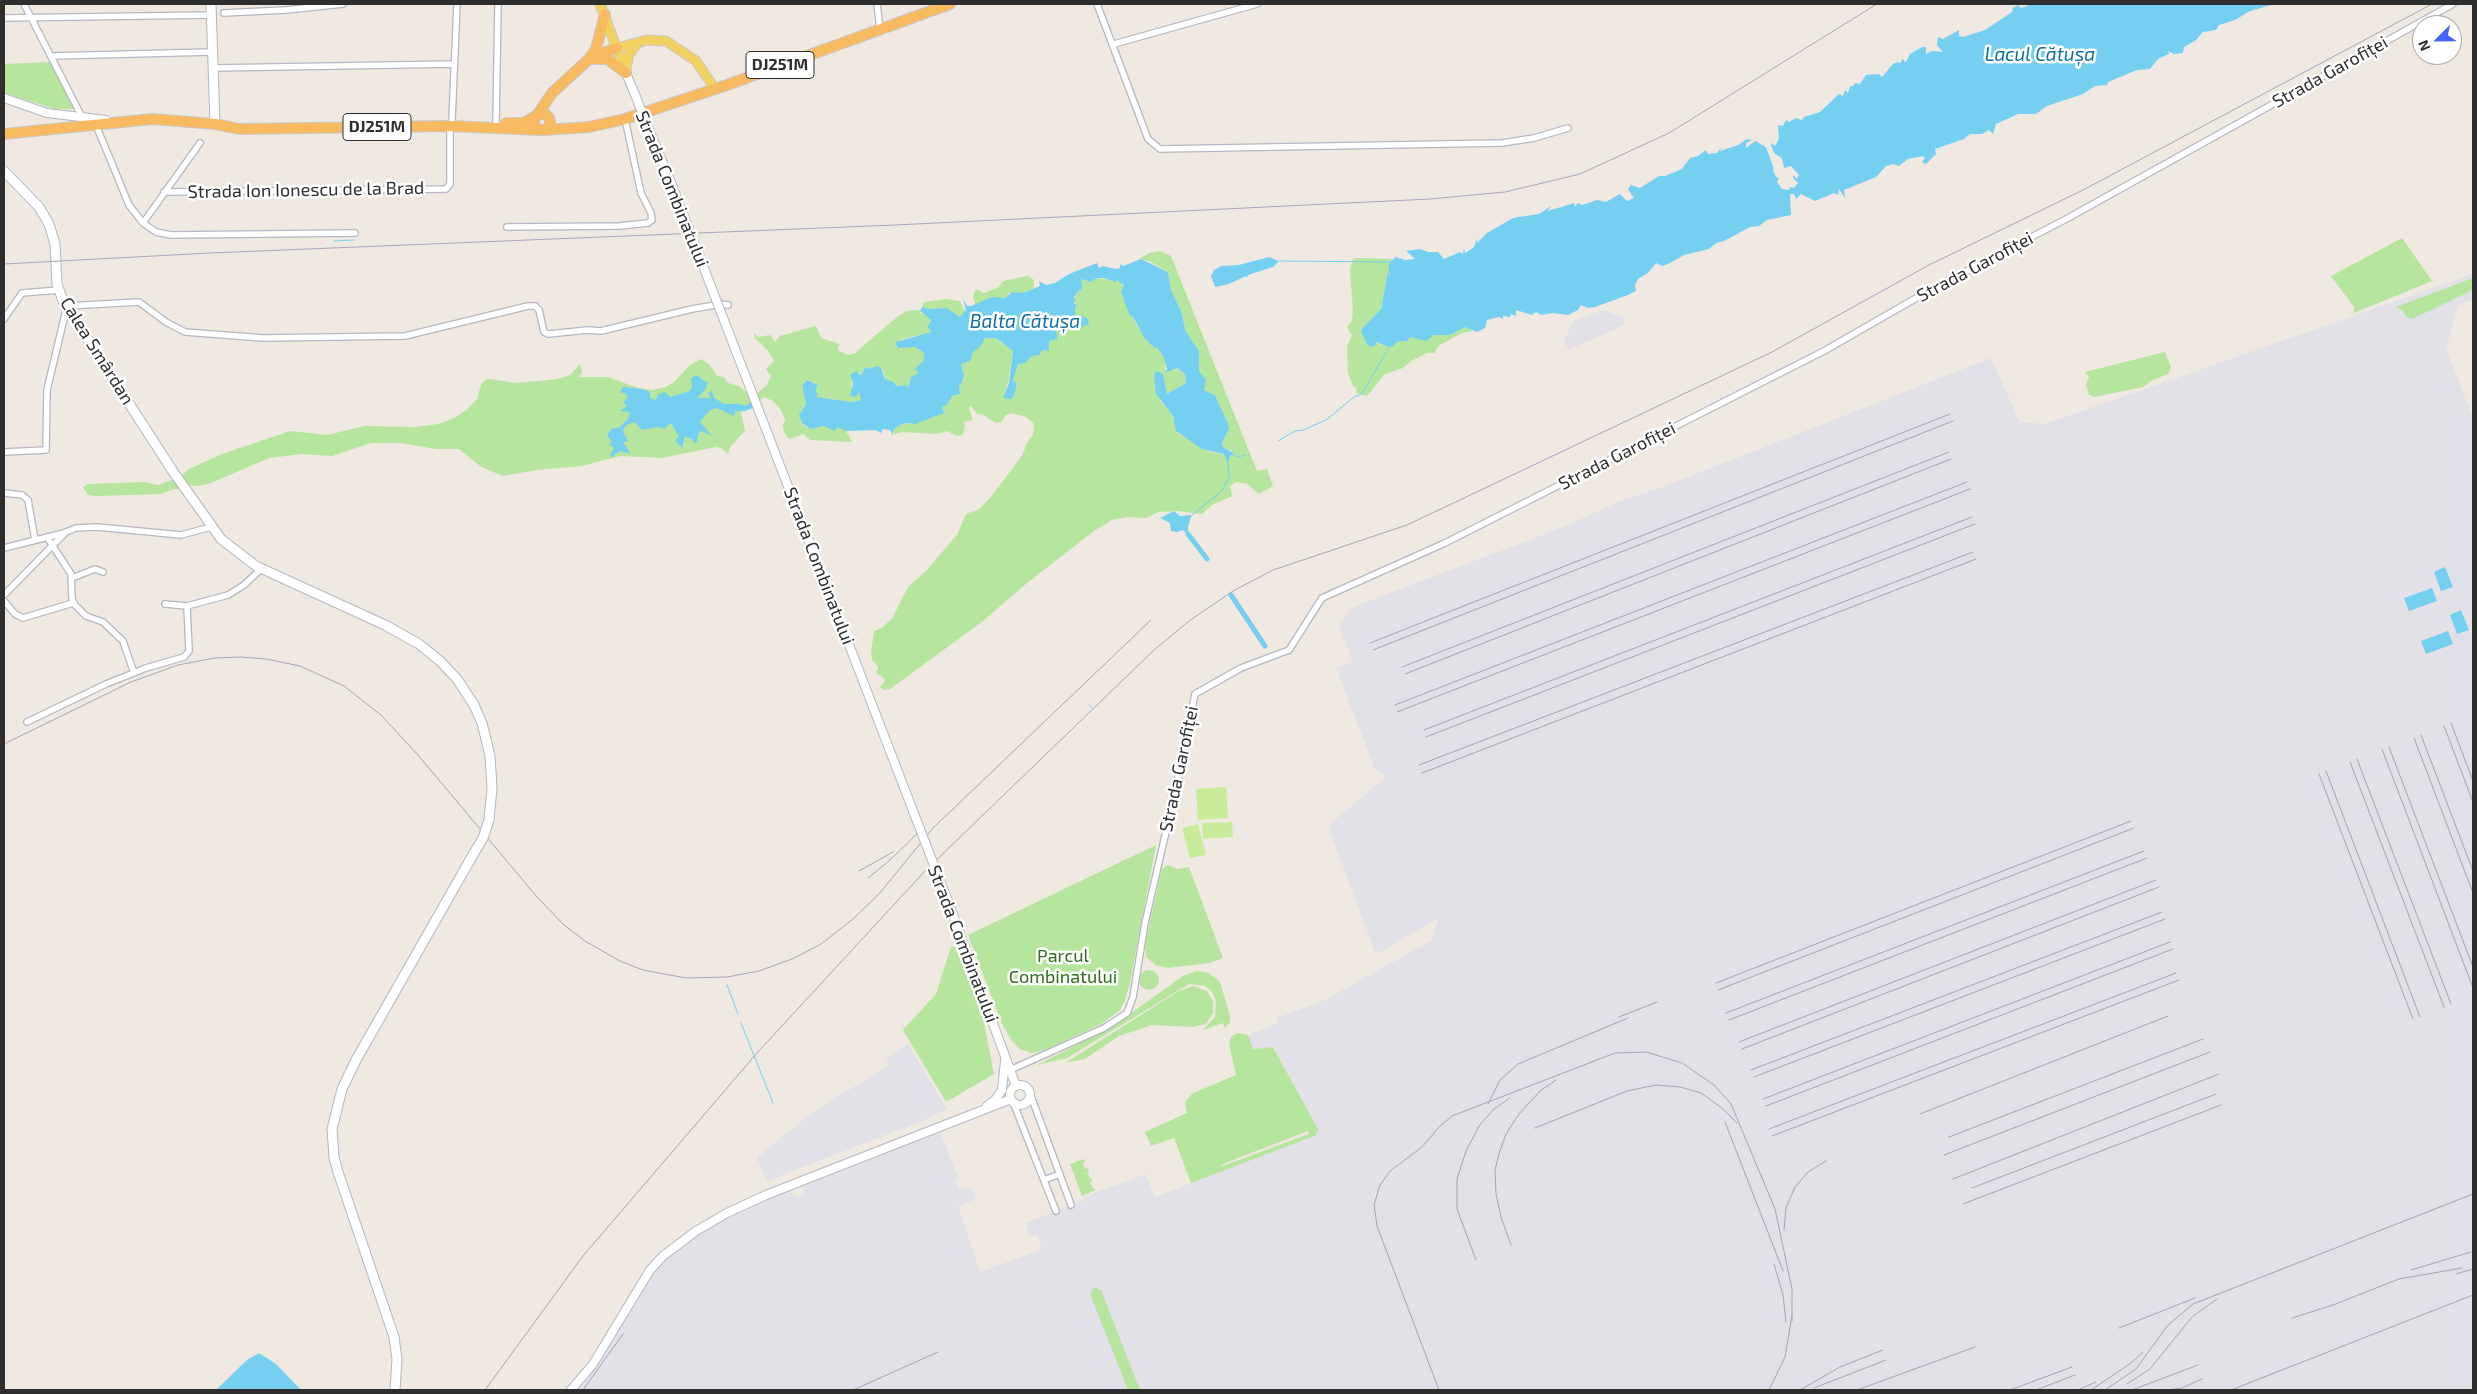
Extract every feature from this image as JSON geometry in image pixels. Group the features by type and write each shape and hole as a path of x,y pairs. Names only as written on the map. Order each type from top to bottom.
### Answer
{"highway":[{"name":"DJ251M","path":"451,123 542,130 600,126 715,89 950,4"},
{"path":"543,116 549,127 542,130 534,124 543,116 555,90 588,59 598,44 605,14"},
{"path":"588,59 617,48"},
{"path":"588,59 607,59 626,73"},
{"name":"DJ251M","path":"141,119 215,124 524,123 543,116"},
{"path":"543,116 555,124 568,129"},
{"path":"6,134 141,119"}],"main road":[{"path":"211,4 215,124"},
{"name":"Strada Combinatului","path":"600,4 626,73"},
{"path":"617,48 640,42 659,40 674,45 702,66 715,89"},
{"path":"626,73 628,54 640,42"},
{"name":"Calea Smârdan","path":"4,171 39,207 49,224 55,244 59,290 67,306 172,470 211,527 231,549 261,569 386,625 419,644 449,670 466,690 482,723 490,756 492,788 489,820 483,838 356,1060 342,1089 332,1129 338,1172 394,1337 397,1364 395,1390"}],"street":[{"path":"24,4 83,119"},
{"path":"224,13 279,11 343,4"},
{"path":"451,123 457,4"},
{"path":"496,122 498,4"},
{"path":"876,4 880,29"},
{"path":"1097,4 1114,44 1148,139 1154,146 1165,150 1502,143 1534,138 1568,128"},
{"path":"1114,44 1257,4"},
{"name":"Strada Garofiței","path":"1010,1070 1104,1028 1127,1013 1133,997 1145,923 1173,801 1194,694 1241,668 1288,650 1322,598 1445,543 1824,351 1932,289 2021,244 2202,145 2453,4"},
{"path":"4,18 211,15"},
{"path":"51,56 212,52"},
{"path":"213,68 454,64"},
{"name":"Strada Combinatului","path":"626,73 670,180 952,912 1016,1086"},
{"name":"DJ251M","path":"4,98 47,113 83,119 141,119"},
{"path":"506,227 648,224 652,220 651,213 641,193 625,119"},
{"name":"Strada Ion Ionescu de la Brad","path":"164,192 448,188 450,184 451,123"},
{"path":"96,125 129,206 143,222 156,232 171,235 354,233"},
{"path":"143,222 200,143"},
{"path":"4,319 22,293 59,290"},
{"path":"4,452 46,450 47,390 67,306 140,302 166,322 185,332 241,338 272,338 405,336 528,306 535,306 539,310 544,332 548,334 588,330 601,331 692,309 721,304 728,306"},
{"path":"4,493 22,495 28,500 35,540"},
{"path":"5,550 76,528 97,527 181,535 211,527"},
{"path":"4,595 66,532"},
{"path":"47,537 72,578 74,603 80,612 103,622 122,641 134,673"},
{"path":"72,578 95,569 103,572"},
{"path":"165,604 187,606 228,595 244,585 261,569"},
{"path":"4,601 15,614 23,618 74,603"},
{"path":"27,722 134,673 184,657 188,654 187,606"},
{"path":"975,1114 999,1095 1003,1084 1005,1057"},
{"path":"1056,1211 1012,1101 1011,1090 1016,1086 1025,1086 1031,1096 1071,1205"},
{"path":"1012,1101 1018,1106 1024,1105 1029,1102 1031,1096"},
{"path":"571,1390 593,1364 650,1270 686,1238 721,1216 766,1195 1012,1101"},
{"path":"1044,1180 1060,1174"}],"shaded area":[{"path":"2473,274 2473,299 2458,306 2446,349 2473,418 2473,1390 580,1390 606,1350 636,1297 639,1298 649,1277 664,1261 691,1239 730,1216 789,1191 797,1197 802,1195 804,1186 939,1133 959,1179 955,1181 959,1190 966,1187 973,1190 976,1199 958,1206 980,1272 1042,1249 1037,1234 1030,1237 1025,1223 1084,1200 1083,1197 1146,1174 1155,1197 1317,1135 1318,1131 1274,1047 1253,1049 1248,1035 1278,1023 1277,1018 1325,1000 1432,940 1438,919 1379,953 1375,952 1330,832 1331,823 1386,777 1375,769 1336,668 1353,662 1339,624 1353,607 1561,528 1621,501 1665,486 1991,358 2020,422 2045,424"},
{"path":"1603,310 1622,317 1626,324 1569,350 1564,341 1573,321"},
{"path":"908,1043 947,1109 924,1120 767,1181 757,1158 810,1114 889,1065 886,1059"}],"green space":[{"path":"52,62 74,109 55,109 4,93 4,64"},
{"path":"2402,238 2432,281 2354,313 2354,307 2331,276"},
{"path":"1160,251 1171,256 1257,471 1267,469 1273,486 1259,494 1247,484 1236,482 1230,486 1232,496 1212,505 1202,514 1178,511 1159,512 1146,518 1128,517 1112,520 1094,531 1027,583 983,621 890,689 884,690 880,687 885,682 884,678 876,673 878,667 872,660 871,652 874,631 882,628 893,617 908,587 926,571 957,535 966,514 979,509 990,498 1022,456 1027,443 1033,435 1034,424 1026,417 1012,413 1006,415 1001,422 996,423 983,415 977,414 971,406 969,408 973,420 963,422 965,426 963,435 957,436 947,431 938,434 902,432 891,435 891,432 894,434 894,429 904,423 912,424 944,413 942,407 952,396 960,394 958,384 963,381 964,376 961,364 985,338 996,338 1013,351 1004,396 1015,393 1017,383 1013,381 1018,364 1025,363 1032,356 1040,355 1042,350 1049,351 1049,341 1059,328 1067,328 1063,324 1068,317 1082,327 1084,317 1075,314 1075,307 1077,306 1073,299 1079,292 1081,279 1091,282 1097,278 1120,281 1124,287 1121,291 1137,326 1154,348 1157,346 1165,359 1166,373 1177,368 1185,374 1186,383 1167,394 1163,376 1156,372 1160,401 1170,411 1179,434 1211,452 1224,454 1228,462 1232,451 1224,448 1222,443 1229,429 1215,395 1204,390 1204,378 1199,371 1199,351 1186,332 1181,311 1171,290 1168,272 1149,261 1139,259 1149,253"},
{"path":"1353,259 1392,259 1388,269 1391,277 1388,273 1381,309 1361,330 1369,346 1376,342 1381,345 1394,346 1396,342 1407,341 1410,337 1418,339 1439,334 1450,335 1465,327 1473,331 1462,333 1438,346 1434,353 1427,353 1411,361 1403,368 1385,374 1367,396 1356,393 1357,388 1353,386 1348,373 1347,346 1352,336 1347,327 1352,320 1353,310 1350,269"},
{"path":"1028,276 1034,280 1034,288 1023,293 1009,293 1005,298 976,305 973,296 976,289 984,293 998,288 1003,281"},
{"path":"2473,278 2473,290 2412,319 2407,318 2403,311 2396,307"},
{"path":"946,299 960,301 965,311 962,316 959,317 947,308 929,309 922,307 924,302"},
{"path":"920,310 921,313 930,318 931,332 902,339 896,347 915,347 924,353 924,360 919,365 920,373 911,377 908,388 902,385 896,386 894,382 885,379 883,370 877,366 864,369 861,376 859,376 859,370 852,381 851,386 859,392 862,400 852,402 815,397 809,380 805,381 802,385 806,404 800,419 804,426 810,429 819,426 845,429 852,442 810,440 804,434 789,439 784,432 783,425 785,420 781,410 773,401 764,397 753,408 741,412 745,431 730,447 728,454 721,448 716,447 662,458 620,456 582,466 537,470 502,476 480,466 459,449 436,449 400,443 371,443 332,456 302,454 269,458 211,483 198,486 189,485 182,489 173,489 161,494 97,496 88,495 83,487 88,484 144,482 158,485 180,477 189,469 222,454 290,431 327,435 365,426 415,427 439,424 454,418 468,409 477,399 481,385 485,380 517,383 557,379 570,375 580,364 582,372 579,377 608,377 638,388 652,390 666,387 674,382 690,365 701,359 709,364 717,376 724,377 728,383 739,386 750,395 755,395 767,385 771,376 766,369 774,361 768,351 755,338 754,333 758,337 770,335 775,342 780,336 816,326 821,338 839,344 838,350 848,355 854,354 897,317 907,311"},
{"path":"2165,352 2171,367 2168,374 2151,381 2143,387 2094,397 2089,395 2086,384 2089,377 2085,372"},
{"path":"1226,787 1228,818 1198,820 1196,789"},
{"path":"1232,822 1233,837 1203,839 1202,823"},
{"path":"1198,824 1206,855 1190,858 1182,828"},
{"name":"Parcul Combinatului","path":"1156,845 1130,983 1120,1010 1103,1023 1045,1050 1032,1053 1020,1049 1012,1041 1002,1024 968,935"},
{"path":"1168,865 1177,869 1189,867 1223,958 1210,963 1167,968 1156,965 1146,957 1145,943 1162,869"},
{"path":"955,946 982,1013 994,1074 946,1102 903,1030 936,994 951,947"},
{"path":"1149,970 1156,973 1159,980 1156,987 1149,990 1142,987 1139,980 1142,973"},
{"path":"1197,971 1209,973 1220,982 1230,1016 1230,1022 1225,1028 1223,1023 1203,1030 1215,1017 1216,1001 1212,992 1205,986 1189,984 1067,1058 1037,1065 1110,1028 1183,976"},
{"path":"1193,986 1207,991 1213,1001 1213,1013 1206,1024 1193,1027 1152,1025 1119,1036 1085,1059 1065,1063 1179,991"},
{"path":"1237,1033 1248,1035 1253,1049 1273,1047 1319,1131 1316,1132 1317,1135 1191,1183 1174,1138 1151,1146 1145,1132 1187,1113 1185,1102 1193,1093 1236,1075 1229,1043 1231,1037","holes":["1308,1131 1309,1134 1220,1167 1225,1163"]},
{"path":"1084,1159 1085,1162 1083,1164 1085,1169 1088,1168 1089,1172 1087,1174 1093,1181 1090,1182 1096,1190 1082,1196 1070,1164"},
{"path":"1094,1287 1101,1290 1140,1390 1128,1390 1090,1294"}],"water":[{"name":"Lacul Cătușa","path":"2031,4 2275,4 2250,11 2235,20 2219,25 2216,30 2203,32 2196,40 2184,47 2183,53 2174,54 2168,51 2169,54 2158,59 2150,69 2137,70 2108,82 2107,85 2095,86 2083,94 2047,106 2036,114 2018,114 1996,124 1993,134 1989,130 1982,134 1970,134 1964,139 1935,149 1936,154 1926,164 1922,162 1925,158 1923,156 1908,159 1899,166 1893,164 1886,166 1876,177 1844,190 1845,198 1839,189 1838,195 1834,193 1815,201 1801,194 1796,199 1794,194 1790,194 1791,215 1767,220 1759,226 1750,227 1724,241 1716,243 1709,249 1684,255 1668,264 1662,266 1656,263 1648,273 1638,279 1635,285 1636,291 1628,295 1595,307 1588,308 1581,305 1578,310 1568,315 1553,313 1541,315 1536,312 1532,315 1516,310 1516,316 1511,314 1510,317 1503,316 1503,319 1499,317 1487,320 1485,328 1477,332 1465,327 1450,335 1434,335 1426,341 1410,337 1407,341 1396,342 1394,346 1389,347 1376,342 1376,345 1370,347 1366,343 1361,330 1381,309 1388,272 1391,276 1388,269 1390,262 1396,257 1405,260 1415,259 1406,251 1420,249 1428,252 1438,252 1444,259 1460,252 1463,254 1464,248 1465,253 1474,247 1477,238 1477,243 1487,233 1513,218 1539,214 1551,206 1548,211 1574,203 1574,207 1578,203 1582,205 1597,200 1606,202 1620,194 1627,201 1634,198 1628,189 1631,185 1640,188 1659,176 1665,176 1682,169 1690,158 1698,156 1706,150 1708,154 1717,153 1722,147 1720,151 1738,145 1747,139 1752,140 1746,143 1746,148 1755,141 1766,147 1774,169 1773,171 1776,177 1779,178 1777,182 1782,189 1789,190 1790,187 1794,188 1798,183 1793,178 1793,175 1797,179 1799,175 1791,166 1784,168 1782,158 1774,153 1771,145 1772,143 1775,146 1779,139 1778,125 1783,126 1786,120 1789,122 1796,118 1802,120 1804,117 1820,112 1839,94 1843,96 1845,90 1848,93 1850,86 1853,86 1855,83 1860,84 1866,75 1879,74 1882,77 1893,64 1901,63 1902,59 1906,62 1910,54 1922,47 1926,47 1926,54 1932,51 1943,52 1937,45 1938,37 1943,39 1959,30 1959,36 1963,37 1985,30 2012,12 2013,8 2018,5 2021,8"},
{"path":"1269,257 1279,261 1273,267 1248,275 1247,278 1246,276 1229,284 1215,287 1211,276 1214,270 1221,266 1239,265"},
{"name":"Balta Cătușa","path":"1141,259 1168,272 1171,290 1181,311 1186,332 1199,351 1199,371 1206,380 1204,390 1215,395 1228,424 1229,429 1222,443 1224,448 1234,453 1230,456 1228,464 1224,454 1202,449 1176,431 1173,416 1156,394 1154,375 1156,371 1163,374 1167,394 1186,383 1185,374 1177,368 1165,373 1167,369 1163,356 1157,347 1154,348 1144,337 1133,317 1129,314 1121,291 1124,285 1116,280 1116,282 1103,278 1097,278 1091,282 1081,279 1082,288 1073,298 1076,299 1074,303 1078,306 1075,307 1075,314 1087,318 1089,324 1082,327 1068,317 1063,324 1069,330 1064,327 1056,331 1058,339 1049,341 1049,351 1042,350 1040,355 1032,356 1025,363 1018,364 1013,381 1017,383 1015,393 1011,399 1003,398 1009,383 1013,351 996,338 985,338 980,347 973,352 970,361 961,364 964,376 962,383 959,384 960,394 952,396 947,405 942,407 944,413 915,424 904,423 894,429 893,434 890,430 883,429 881,433 876,430 846,431 837,427 835,431 824,426 810,429 802,423 799,415 806,404 802,385 807,380 818,385 815,391 818,394 816,397 852,402 861,400 859,392 856,397 850,396 853,383 850,375 859,370 858,373 861,376 865,367 869,369 877,366 881,368 885,379 894,382 896,386 905,385 908,388 911,377 919,373 915,369 924,360 924,353 915,347 898,348 895,342 931,332 928,327 931,320 920,311 922,307 929,309 947,308 960,317 966,310 963,298 967,306 971,306 992,297 1005,298 1012,292 1023,293 1040,286 1039,281 1046,285 1055,283 1069,274 1097,263 1099,268 1103,266 1116,269 1120,268 1120,264 1123,266"},
{"path":"698,375 701,379 708,382 705,390 697,398 711,398 708,393 712,391 714,398 724,404 746,406 755,398 755,407 745,411 735,411 734,416 717,408 710,410 700,422 712,436 702,431 698,434 697,442 694,443 693,440 685,436 682,448 675,440 679,437 672,424 667,425 665,429 658,427 642,430 633,422 625,426 623,431 628,441 623,442 631,454 621,451 614,454 614,457 610,456 614,448 609,444 612,442 607,435 611,429 620,427 628,419 630,412 620,411 627,406 623,402 628,398 626,394 620,392 623,387 650,392 650,398 655,400 657,395 665,392 670,397 690,391 692,386 691,378"},
{"path":"1174,511 1180,516 1192,515 1188,526 1188,534 1182,530 1177,532 1171,531 1170,523 1160,518"},
{"path":"2445,567 2453,587 2441,591 2434,572"},
{"path":"2432,588 2437,601 2409,611 2404,598"},
{"path":"2461,610 2469,630 2457,634 2450,615"},
{"path":"2448,631 2453,644 2426,654 2421,641"},
{"path":"259,1353 276,1364 301,1390 216,1390 247,1360"}],"waterway":[{"path":"334,241 354,240"},
{"path":"1279,261 1390,262"},
{"path":"1278,441 1295,431 1303,430 1326,420 1354,397 1362,394 1389,347"},
{"path":"1233,455 1238,457 1245,455"},
{"path":"1192,515 1222,491 1229,478 1228,464"},
{"path":"1188,534 1207,559"},
{"path":"1231,595 1265,646"},
{"path":"1089,705 1092,708"},
{"path":"727,985 738,1014"},
{"path":"741,1023 773,1103"}],"railway":[{"path":"4,264 210,253 895,225 1430,199 1505,192 1580,174 1669,133 1877,4"},
{"path":"485,1390 583,1256 757,1053 925,871 1154,650 1189,621 1233,591 1273,570 1407,525 1772,352 1929,265 2085,189 2432,4"},
{"path":"1370,643 1950,414"},
{"path":"1373,650 1953,421"},
{"path":"1402,667 1949,452"},
{"path":"1405,674 1951,459"},
{"path":"1395,705 1967,482"},
{"path":"1397,712 1970,489"},
{"path":"1424,730 1972,517"},
{"path":"1426,737 1975,524"},
{"path":"1419,765 1973,552"},
{"path":"1422,773 1976,559"},
{"path":"4,744 131,682 178,665 215,658 241,657 266,659 300,666 344,686 381,715 418,755 537,897 564,925 585,941 620,961 643,970 686,978 727,977 759,971 792,959 821,944 853,919 879,894 933,828 1151,620"},
{"path":"2451,723 2473,781"},
{"path":"2444,726 2473,802"},
{"path":"2421,735 2473,871"},
{"path":"2414,738 2473,893"},
{"path":"2389,747 2473,967"},
{"path":"2382,749 2473,988"},
{"path":"2357,759 2451,1004"},
{"path":"2350,762 2444,1007"},
{"path":"2326,771 2420,1017"},
{"path":"2319,774 2413,1019"},
{"path":"1716,983 2131,821"},
{"path":"868,878 923,828"},
{"path":"1718,990 2134,828"},
{"path":"1726,1013 2144,851"},
{"path":"859,871 893,852"},
{"path":"1729,1020 2147,858"},
{"path":"1739,1042 2156,880"},
{"path":"1742,1049 2159,887"},
{"path":"1751,1070 2162,912"},
{"path":"1754,1077 2165,919"},
{"path":"1763,1099 2170,942"},
{"path":"1766,1106 2173,949"},
{"path":"1769,1129 2176,973"},
{"path":"1772,1136 2179,980"},
{"path":"1619,1017 1657,1002"},
{"path":"1920,1114 2168,1016"},
{"path":"1488,1104 1500,1080 1518,1064 1628,1018"},
{"path":"1949,1137 2203,1039"},
{"path":"1439,1390 1377,1226 1374,1205 1380,1185 1390,1171 1422,1147 1440,1126 1452,1116 1615,1053 1646,1052 1682,1063 1714,1085 1731,1104 1775,1209 1792,1289 1792,1321"},
{"path":"1944,1155 2210,1052"},
{"path":"1953,1179 2219,1074"},
{"path":"1511,1245 1501,1217 1496,1194 1495,1170 1499,1154 1506,1134 1519,1114 1540,1091 1556,1080"},
{"path":"1535,1128 1627,1091 1656,1085 1680,1087 1701,1093 1722,1108 1737,1123"},
{"path":"1972,1188 2216,1094"},
{"path":"1476,1260 1457,1209 1457,1179 1466,1151 1479,1126 1494,1109 1510,1098"},
{"path":"1963,1204 2221,1105"},
{"path":"1725,1122 1783,1271"},
{"path":"1784,1230 1786,1208 1795,1187 1808,1172 1826,1161"},
{"path":"2105,1390 2136,1369 2168,1325 2193,1304 2473,1194"},
{"path":"2411,1270 2471,1252"},
{"path":"1774,1264 1783,1295 1786,1322"},
{"path":"2292,1318 2333,1305 2399,1279 2462,1268"},
{"path":"2456,1274 2473,1269"},
{"path":"2231,1390 2473,1295"},
{"path":"2119,1328 2195,1298"},
{"path":"2127,1384 2150,1369 2192,1317 2217,1299"},
{"path":"1769,1390 1785,1357 1792,1315"},
{"path":"583,1390 623,1334"},
{"path":"1857,1390 1975,1347"},
{"path":"1800,1390 1840,1367 1883,1350"},
{"path":"853,1390 938,1352"},
{"path":"2091,1390 2131,1363 2143,1352"},
{"path":"1814,1388 1886,1360"},
{"path":"2132,1390 2198,1365"},
{"path":"2010,1390 2072,1367"},
{"path":"2036,1390 2075,1375"},
{"path":"2167,1390 2182,1388 2202,1379"},
{"path":"2078,1390 2096,1382"}]}
